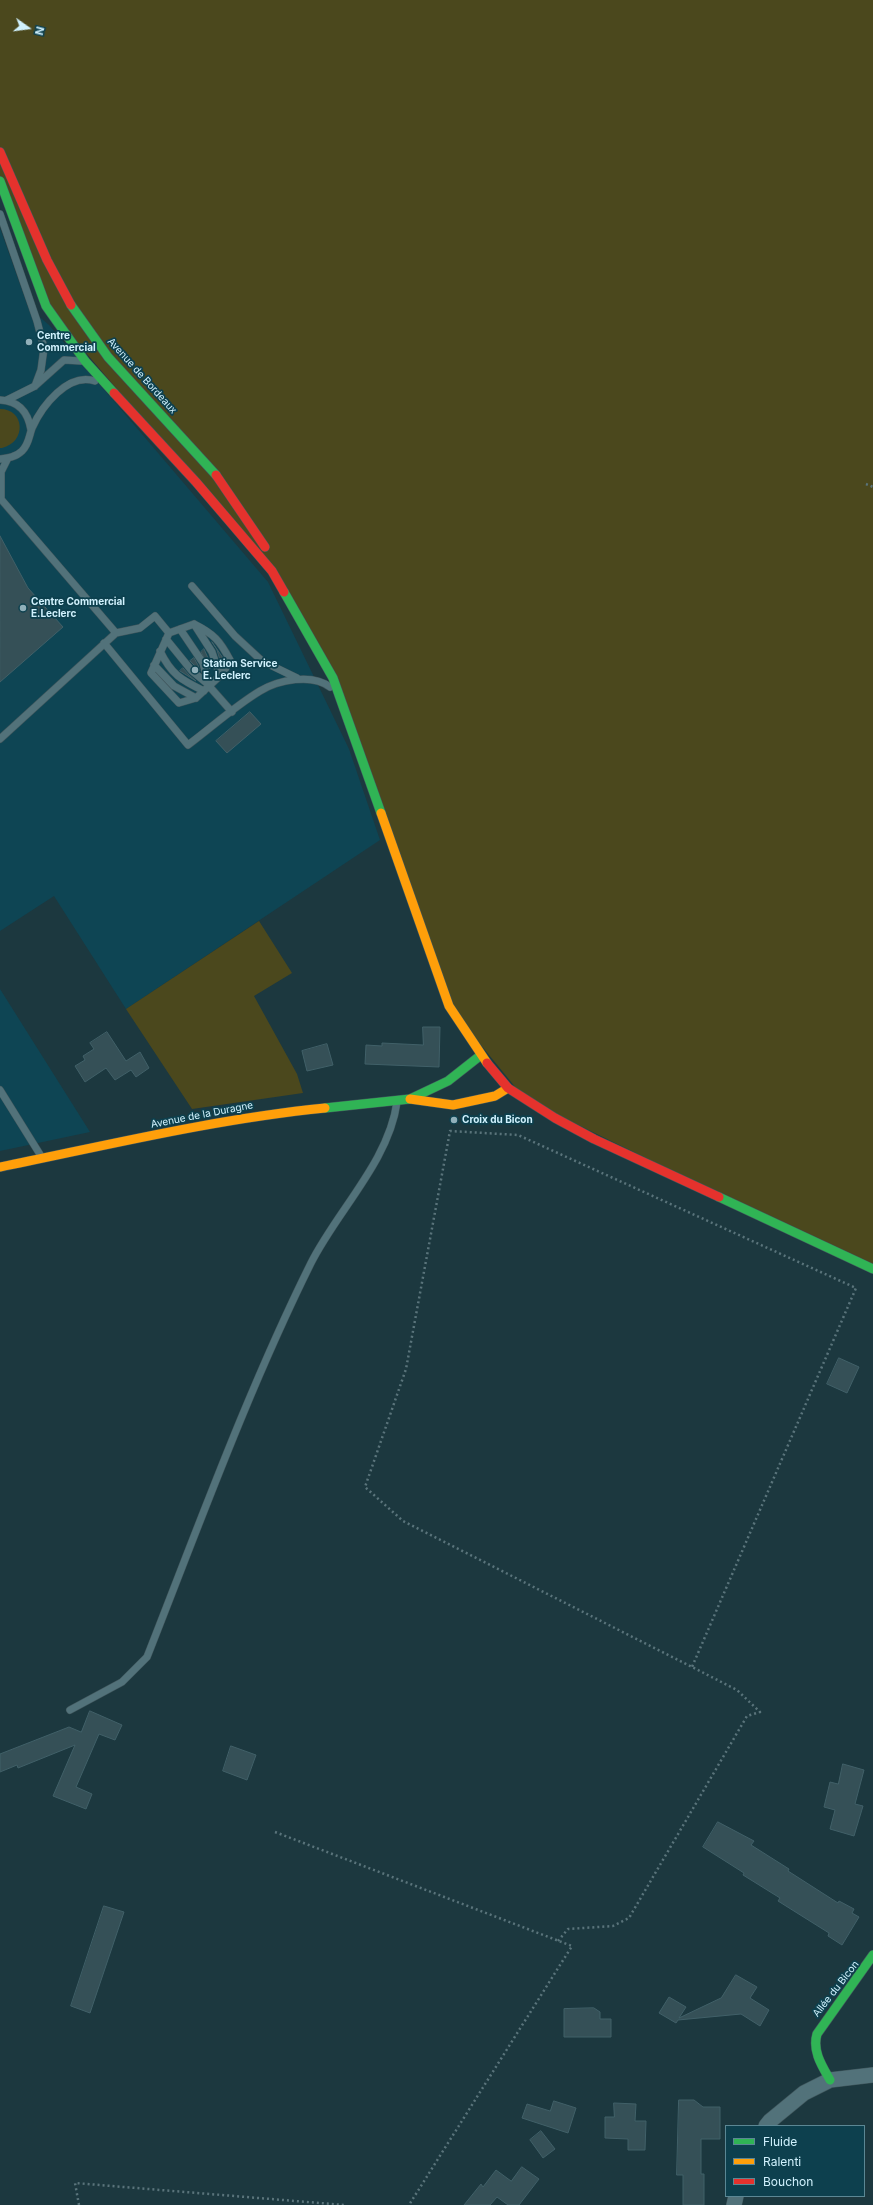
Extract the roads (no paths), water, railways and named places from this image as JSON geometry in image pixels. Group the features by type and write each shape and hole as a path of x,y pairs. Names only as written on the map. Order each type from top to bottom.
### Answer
{"main road":[{"name":"Avenue de Bordeaux","path":"0,152 66,297 93,338 111,360 201,455 232,496 303,610 328,670"},
{"path":"0,181 46,306 83,368 106,385 196,482 272,572 328,670 338,694 449,1006 482,1055 508,1088 555,1118 594,1139 873,1269"},
{"name":"Avenue de la Duragne","path":"0,1166 207,1124 266,1114 397,1102 410,1099 448,1081 482,1055"},
{"name":"Avenue de la Duragne","path":"410,1099 453,1105 495,1096 508,1088"},
{"name":"Allée du Bicon","path":"830,2080 820,2063 814,2040 821,2025 848,1992 873,1955"}],"street":[{"path":"767,2125 804,2093 830,2080 873,2075"}],"lane":[{"path":"0,214 37,321 44,348 41,370 35,386"},
{"path":"4,400 35,386 64,360 83,368"},
{"path":"83,368 86,378 106,385"},
{"path":"0,459 16,456 27,445 31,430 43,408 83,368"},
{"path":"4,400 17,404 25,411 30,420 31,430"},
{"path":"8,458 0,472 1,499 116,633"},
{"path":"192,586 235,636 262,661 297,678 324,682 338,694"},
{"path":"0,739 116,633 140,628 155,616 192,671 232,712"},
{"path":"194,624 212,652 220,676"},
{"path":"194,624 213,634 230,660 220,676 196,698 179,704 151,673 168,636 180,629 194,624"},
{"path":"180,629 203,663 207,688"},
{"path":"104,643 188,745 261,690 297,678"},
{"path":"160,651 168,668 183,682 207,688"},
{"path":"154,665 174,686 196,698"},
{"path":"0,1090 42,1158"},
{"path":"70,1710 122,1682 147,1657 267,1356 312,1261 377,1156 395,1118 397,1102"}],"place":[{"name":"Centre Commercial","path":"29,342"},
{"name":"Centre Commercial E.Leclerc","path":"23,608"},
{"name":"Station Service E. Leclerc","path":"195,670"},
{"name":"Croix du Bicon","path":"454,1120"}]}
